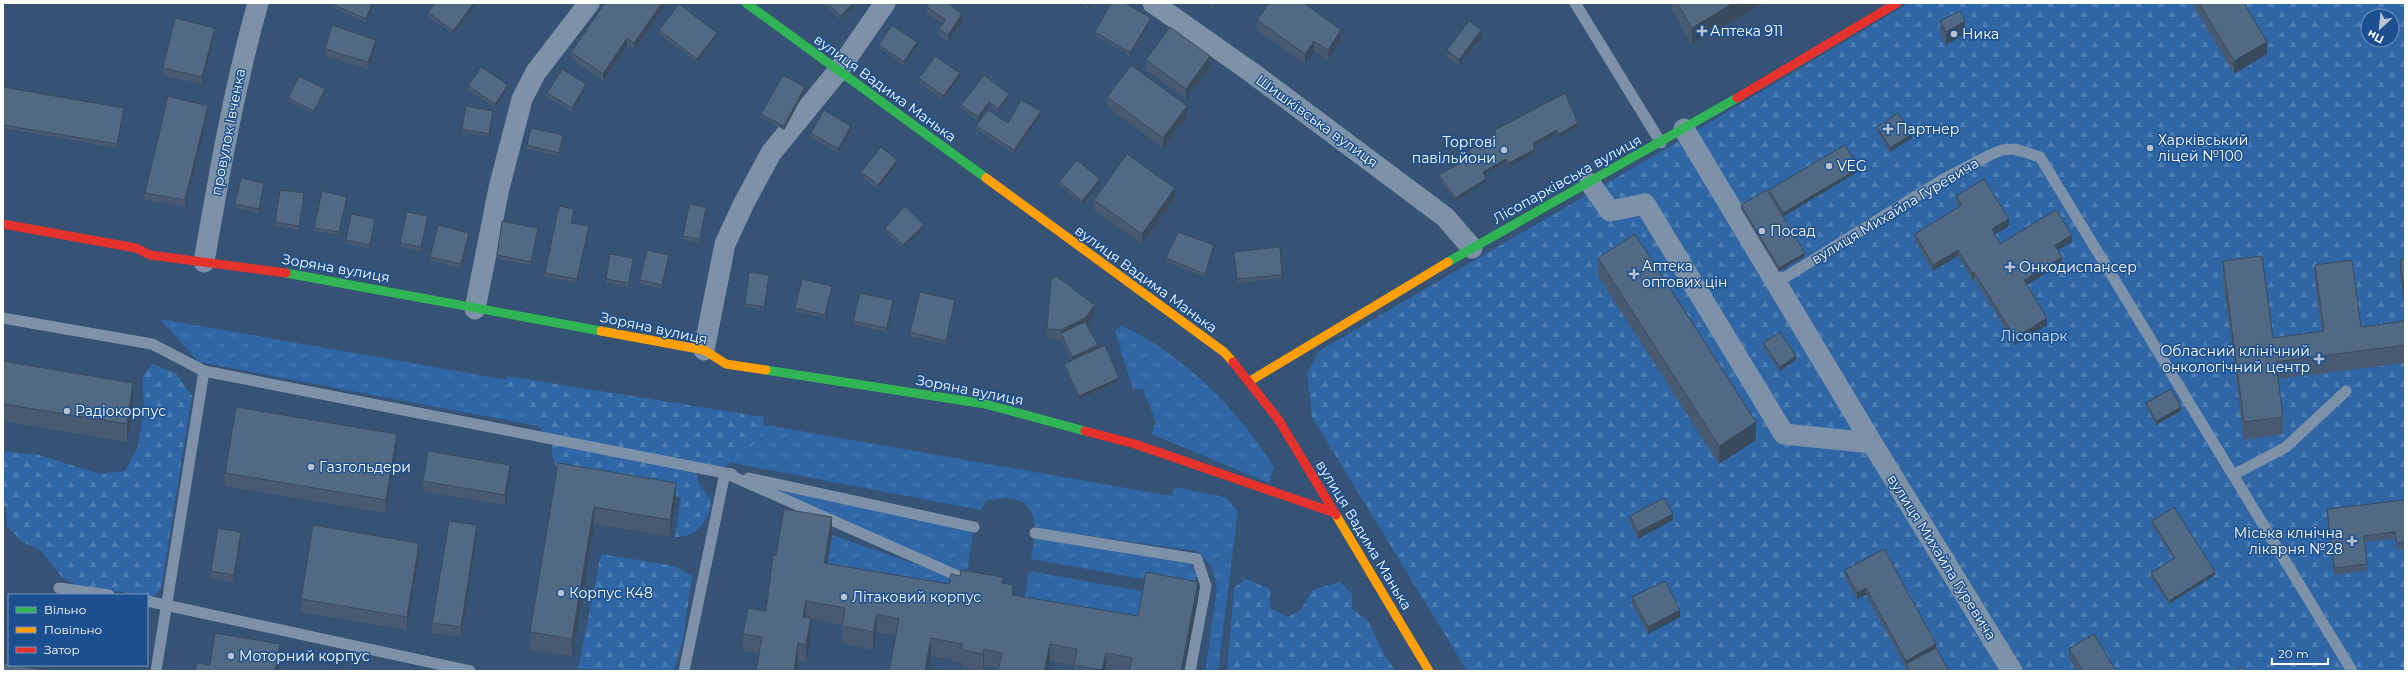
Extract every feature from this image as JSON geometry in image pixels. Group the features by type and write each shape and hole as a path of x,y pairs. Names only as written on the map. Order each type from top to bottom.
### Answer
{"street":[{"name":"провулок Івченка","path":"204,262 229,116 241,64 258,3"},
{"path":"475,309 499,188 522,99 536,72 589,3"},
{"name":"вулиця Вадима Манька","path":"746,3 1093,259 1224,352 1250,381 1278,419 1429,671"},
{"path":"704,350 725,244 770,153 838,71 885,3"},
{"name":"Шишківська вулиця","path":"1153,3 1248,76 1445,216 1472,248"},
{"name":"Лісопарківська вулиця","path":"1250,381 1472,248 1661,143 1897,3"},
{"name":"вулиця Михайла Гуревича","path":"1684,129 1872,443 2012,671"},
{"path":"1590,183 1610,211 1645,204 1784,434 1872,443"},
{"name":"Зоряна вулиця","path":"3,224 136,248 150,254 282,272 475,309 704,350 726,364 985,404 1135,444 1335,513"}],"lane":[{"path":"1575,3 1661,143"},
{"name":"вулиця Михайла Гуревича","path":"1776,283 1942,180 1990,155 2002,150 2015,149 2028,151 2040,157 2352,671"},
{"path":"3,318 152,344 204,372 725,473 974,527"},
{"path":"156,671 204,372"},
{"path":"2233,475 2286,447 2346,391"},
{"path":"725,473 967,580"},
{"path":"684,671 725,473"},
{"path":"1035,532 1197,559 1206,586 1190,671"},
{"path":"59,588 102,594"},
{"path":"148,601 167,604 470,671"}],"green space":[{"name":"Лісопарк","path":"1909,3 2405,3 2405,671 1467,671 1312,417 1307,374 1319,351 1667,148"},
{"path":"160,319 1172,496 1174,487 1225,497 1238,511 1218,671 1205,671 1217,590 1212,567 1197,551 1035,528 1030,510 1025,504 1012,499 1004,498 986,501 981,510 199,362"},
{"path":"1121,325 1166,351 1187,367 1226,404 1260,445 1274,467 1269,483 1151,434 1156,422 1143,389 1133,389 1115,332"},
{"path":"152,364 176,373 192,396 161,588 155,596 76,585 62,577 40,550 21,541 7,526 6,508 3,503 3,451 39,455 100,474 125,471 138,447 144,406 142,378"},
{"path":"507,376 764,417 762,430 757,440 753,444 749,447 736,450 730,463 726,466 715,469 695,470 700,486 711,500 708,514 705,521 696,531 683,537 675,537 681,497 560,477 552,454 552,443 537,425 534,412 515,403 508,397 506,392"},
{"path":"767,488 973,531 967,575"},
{"path":"832,535 961,580 961,587 824,581"},
{"path":"1035,536 1188,561 1197,572 1194,588 1031,559"},
{"path":"601,554 675,566 692,576 683,639 674,671 578,669"},
{"path":"1029,571 1146,592 1138,634 1022,614"},
{"path":"1245,579 1270,589 1270,608 1288,617 1301,610 1312,590 1340,582 1352,594 1352,609 1368,621 1386,658 1396,671 1227,671 1234,588"}],"building":[{"path":"332,3 372,3 366,19"},
{"path":"435,3 474,3 453,31 428,12"},
{"path":"605,3 662,3 634,43 627,38 603,74 571,52"},
{"path":"827,3 853,3 841,16"},
{"path":"930,3 948,3 962,14 948,35 939,29 946,20 927,7"},
{"path":"1111,3 1125,3 1151,18 1130,53 1095,32"},
{"path":"1269,3 1304,3 1341,30 1328,50 1314,41 1305,54 1257,20"},
{"path":"1677,3 1733,3 1692,28"},
{"path":"2199,3 2244,3 2267,42 2234,61"},
{"path":"679,4 717,33 697,59 659,30"},
{"path":"1960,11 1965,21 1946,32 1940,21"},
{"path":"175,18 215,28 202,77 163,68"},
{"path":"1469,21 1481,30 1459,60 1447,50"},
{"path":"332,25 376,40 368,62 325,49"},
{"path":"892,25 917,42 904,62 879,45"},
{"path":"1170,27 1210,56 1186,89 1146,60"},
{"path":"935,56 960,73 943,96 919,78"},
{"path":"1131,65 1187,106 1163,138 1107,97"},
{"path":"481,67 508,85 495,104 468,86"},
{"path":"562,69 586,84 572,108 547,93"},
{"path":"783,75 805,87 784,126 761,114"},
{"path":"984,75 1009,94 998,109 989,102 978,117 961,105"},
{"path":"299,76 325,89 314,111 288,98"},
{"path":"3,87 124,108 117,144 3,125"},
{"name":"Торгові павільйони","path":"1565,93 1578,123 1559,134 1557,130 1533,143 1535,149 1509,163 1506,159 1483,172 1486,179 1455,198 1439,175 1472,156 1469,150 1496,133 1495,130"},
{"path":"168,96 208,106 185,200 145,193"},
{"path":"1021,100 1041,111 1014,150 976,126 988,110 1008,123"},
{"path":"466,106 493,111 489,134 462,129"},
{"path":"824,110 851,126 838,149 811,133"},
{"path":"1898,113 1912,134 1890,148 1877,127"},
{"path":"531,128 563,135 559,153 527,145"},
{"path":"1845,145 1859,168 1783,213 1769,190"},
{"path":"881,147 897,160 878,185 861,172"},
{"path":"1127,154 1175,188 1142,234 1094,200"},
{"path":"1077,160 1100,179 1082,201 1059,182"},
{"path":"241,178 264,183 259,209 235,204"},
{"name":"Онкодиспансер","path":"1984,179 2009,219 1992,229 2000,244 2056,210 2072,235 2055,245 2062,257 2024,280 2047,318 2015,338 1974,272 1972,273 1958,250 1933,265 1915,234 1962,205 1956,196"},
{"path":"280,190 304,193 299,226 275,222"},
{"path":"1767,190 1805,253 1779,268 1741,205"},
{"path":"322,191 347,197 339,232 314,228"},
{"path":"689,204 706,207 700,239 683,236"},
{"path":"559,206 574,209 571,223 589,226 577,279 545,273"},
{"path":"905,206 924,225 903,245 885,228"},
{"path":"407,212 428,216 421,247 400,243"},
{"path":"351,214 375,219 370,245 346,240"},
{"path":"502,221 538,228 531,262 497,255"},
{"path":"438,225 469,233 461,264 430,257"},
{"path":"1178,232 1214,245 1205,274 1166,258"},
{"path":"1635,234 1756,422 1719,446 1598,258"},
{"path":"1280,247 1282,275 1237,279 1234,252"},
{"path":"647,250 669,255 662,285 640,280"},
{"path":"610,254 633,258 629,283 606,279"},
{"name":"Обласний клінічний онкологічний центр","path":"2262,256 2273,338 2324,331 2315,265 2352,260 2361,327 2405,321 2405,345 2276,362 2283,417 2244,422 2223,261"},
{"path":"2405,259 2405,297 2400,260"},
{"path":"749,272 769,275 764,307 745,304"},
{"path":"1056,276 1095,305 1085,318 1061,330 1047,329 1051,279"},
{"path":"802,279 832,286 825,315 795,308"},
{"path":"920,292 955,300 946,341 910,332"},
{"path":"860,293 893,300 887,328 853,321"},
{"path":"1085,322 1098,345 1072,357 1061,333"},
{"path":"1780,332 1796,356 1780,367 1763,343"},
{"path":"1105,345 1119,378 1079,396 1064,364"},
{"path":"3,361 133,383 127,424 3,404"},
{"path":"2171,389 2181,407 2156,421 2146,403"},
{"name":"Газгольдери","path":"236,407 397,434 386,500 225,473"},
{"path":"428,451 510,465 505,495 423,481"},
{"name":"Корпус К48","path":"558,463 676,483 670,520 594,507 572,639 530,632"},
{"path":"1664,498 1673,514 1638,532 1630,516"},
{"name":"Міська клнічна лікарня №28","path":"2405,500 2405,542 2397,543 2395,532 2364,536 2367,564 2334,568 2327,509"},
{"path":"2174,507 2215,572 2169,601 2151,573 2175,558 2152,521"},
{"name":"Літаковий корпус","path":"784,509 832,517 824,563 949,584 951,574 960,576 961,570 1003,577 1002,583 1013,585 1012,595 1138,616 1146,572 1198,582 1181,671 1129,671 1132,658 1106,653 1102,670 1074,665 1077,649 1050,644 1044,671 998,671 1002,653 984,649 983,654 962,650 962,644 931,638 925,671 889,671 899,619 877,614 873,632 842,626 845,608 806,601 803,617 811,618 806,645 798,643 794,671 756,671 762,637 743,634 748,608 766,611 773,555 776,555"},
{"path":"449,521 477,525 461,627 432,623"},
{"path":"313,525 419,543 407,617 301,599"},
{"path":"218,528 241,532 234,575 211,571"},
{"path":"1884,549 1936,644 1906,661 1866,588 1857,593 1845,570"},
{"path":"1665,581 1680,610 1648,627 1632,597"},
{"path":"215,633 280,644 275,671 195,671 197,663 210,665"},
{"path":"2094,634 2116,671 2083,671 2069,649"},
{"path":"1936,648 1949,671 1909,671 1906,664"},
{"path":"3,663 8,664 8,666 20,666 50,671 3,671"},
{"path":"2241,667 2244,671 2234,671"}],"traffic: fast":[{"path":"746,3 986,178"},
{"path":"1448,262 1737,98"},
{"path":"286,273 601,331"},
{"path":"766,370 985,404 1085,431"}],"traffic: slow":[{"path":"986,178 1224,352 1233,362"},
{"path":"1250,381 1448,262"},
{"path":"601,331 704,350 726,364 766,370"},
{"path":"1336,515 1429,671"}],"traffic: jam":[{"path":"1737,98 1897,3"},
{"path":"3,224 136,248 150,255 286,273"},
{"path":"1233,362 1278,419 1336,515"},
{"path":"1085,431 1135,444 1335,513"}],"place":[{"name":"Аптека 911","path":"1702,31"},
{"name":"Ника","path":"1954,34"},
{"name":"Партнер","path":"1888,129"},
{"name":"Харківський ліцей №100","path":"2150,148"},
{"name":"Торгові павільйони","path":"1504,150"},
{"name":"VEG","path":"1829,166"},
{"name":"Посад","path":"1762,231"},
{"name":"Онкодиспансер","path":"2010,267"},
{"name":"Аптека оптових цін","path":"1634,274"},
{"name":"Обласний клінічний онкологічний центр","path":"2319,359"},
{"name":"Радіокорпус","path":"67,411"},
{"name":"Газгольдери","path":"311,467"},
{"name":"Міська клнічна лікарня №28","path":"2352,541"},
{"name":"Корпус К48","path":"561,593"},
{"name":"Літаковий корпус","path":"844,597"},
{"name":"Моторний корпус","path":"231,656"}]}
